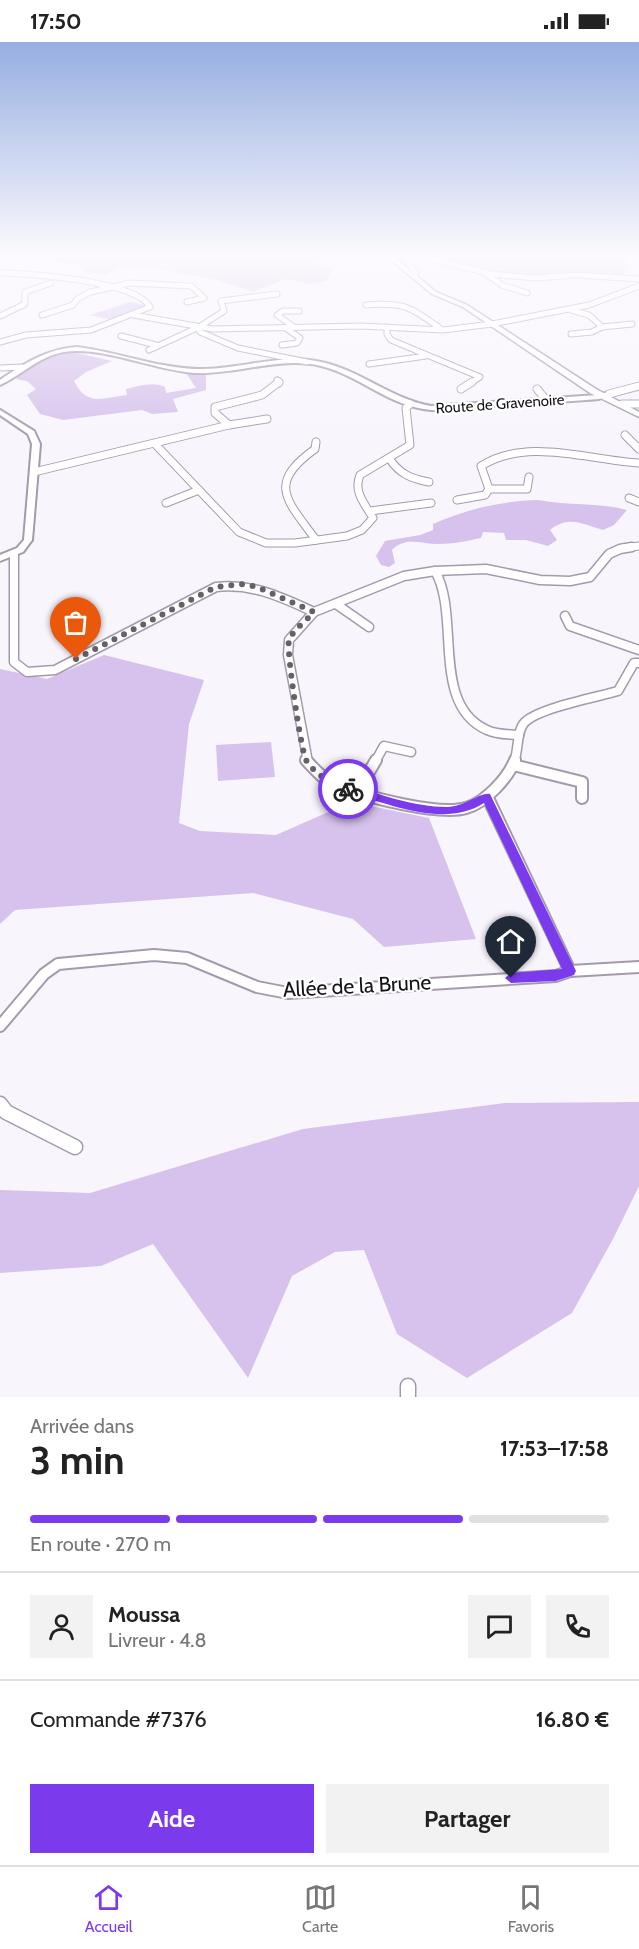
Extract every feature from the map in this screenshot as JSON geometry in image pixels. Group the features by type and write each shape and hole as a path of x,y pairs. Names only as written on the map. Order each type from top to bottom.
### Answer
{"main road":[{"path":"484,319 598,394 625,404 639,413"},
{"path":"581,381 598,394"}],"street":[{"path":"0,342 26,335 91,330 121,319"},
{"path":"156,319 224,329 387,327 443,330 514,319"},
{"path":"149,350 211,319"},
{"path":"282,319 294,327"},
{"path":"428,319 443,330"},
{"path":"594,319 602,327"},
{"path":"571,334 592,332 602,327 632,324"},
{"path":"199,327 200,332 220,341 266,355 307,362"},
{"path":"282,345 297,343 300,338 285,327"},
{"path":"387,327 387,334 391,340 480,377 461,389"},
{"path":"121,336 156,345"},
{"name":"Route de Gravenoire","path":"0,383 41,355 71,349 188,371 233,370 279,362 307,362 330,367 410,404 446,408 547,401 598,394"},
{"path":"369,364 427,356"},
{"path":"0,368 22,367"},
{"path":"0,368 9,376"},
{"path":"229,425 215,413 216,407 262,395 280,383 277,380"},
{"path":"598,394 639,386"},
{"path":"537,389 547,401"},
{"path":"155,444 239,532 249,539 289,544 356,534 368,526 373,518 357,492 356,482 360,475 410,445 406,408 410,404"},
{"path":"625,404 639,404"},
{"path":"0,412 24,427 36,444 28,540 23,548 14,554 0,558"},
{"path":"34,472 229,425 267,419"},
{"path":"625,435 639,450"},
{"path":"316,442 315,449 290,470 285,485 286,495 316,540"},
{"path":"489,489 481,466 495,455 506,453 538,451 590,459 639,463"},
{"path":"389,458 396,470 414,480 429,482"},
{"path":"489,489 527,489 529,477"},
{"path":"457,500 485,495 489,489"},
{"path":"166,504 199,490"},
{"path":"629,498 639,502"},
{"path":"369,511 431,504"},
{"path":"565,616 570,626 639,651 636,663 618,691 546,711 525,722 519,735 518,752 513,765 486,796 468,808 448,811 421,808 337,786 319,774 306,760 288,655 289,640 314,612 383,582 435,571 486,569 540,580 570,581 590,577 607,553 619,548 639,546"},
{"path":"14,554 14,662 18,668 27,672 40,673 55,670 216,587 244,584 257,587 314,612"},
{"path":"435,571 443,586 447,650 456,692 478,725 489,731 519,735"},
{"path":"336,604 369,627"},
{"path":"357,791 384,746 411,752"},
{"path":"513,765 582,782 582,798"},
{"path":"486,796 570,971"},
{"name":"Allée de la Brune","path":"0,1026 44,974 58,964 154,955 187,958 257,987 288,993 556,976 570,971 639,968"},
{"path":"0,1104 6,1112 75,1147"}],"shaded area":[{"path":"62,352 73,352 112,361 86,372 74,381 84,395 90,398 103,399 127,395 126,389 156,384 165,387 166,393 196,388 186,373 206,375 206,390 173,399 178,412 152,414 142,410 63,420 40,414 27,395 36,389 27,381 16,379 32,364"},
{"path":"538,500 627,510 614,525 603,530 576,522 557,525 550,530 557,540 548,546 526,540 506,540 504,533 483,532 481,538 454,543 402,543 392,550 395,563 389,567 381,565 376,556 385,541 420,535 433,530 433,524 459,514 497,504"},
{"path":"104,655 204,680 189,724 179,823 200,831 276,835 351,802 429,818 476,939 384,947 353,919 253,893 15,910 0,924 0,669 47,679"},
{"path":"271,742 275,777 218,781 216,745"},
{"path":"639,1102 639,1186 572,1313 467,1378 397,1334 364,1250 335,1252 292,1276 248,1378 153,1244 101,1266 0,1273 0,1190 90,1193 303,1129 505,1103"}],"way so far":[{"path":"76,659 216,587 244,584 257,587 314,612 289,640 288,655 302,741 306,760 319,774 337,786 348,789"}],"route":[{"path":"348,789 421,808 448,811 468,808 486,796 570,971 556,976 511,978"}]}
